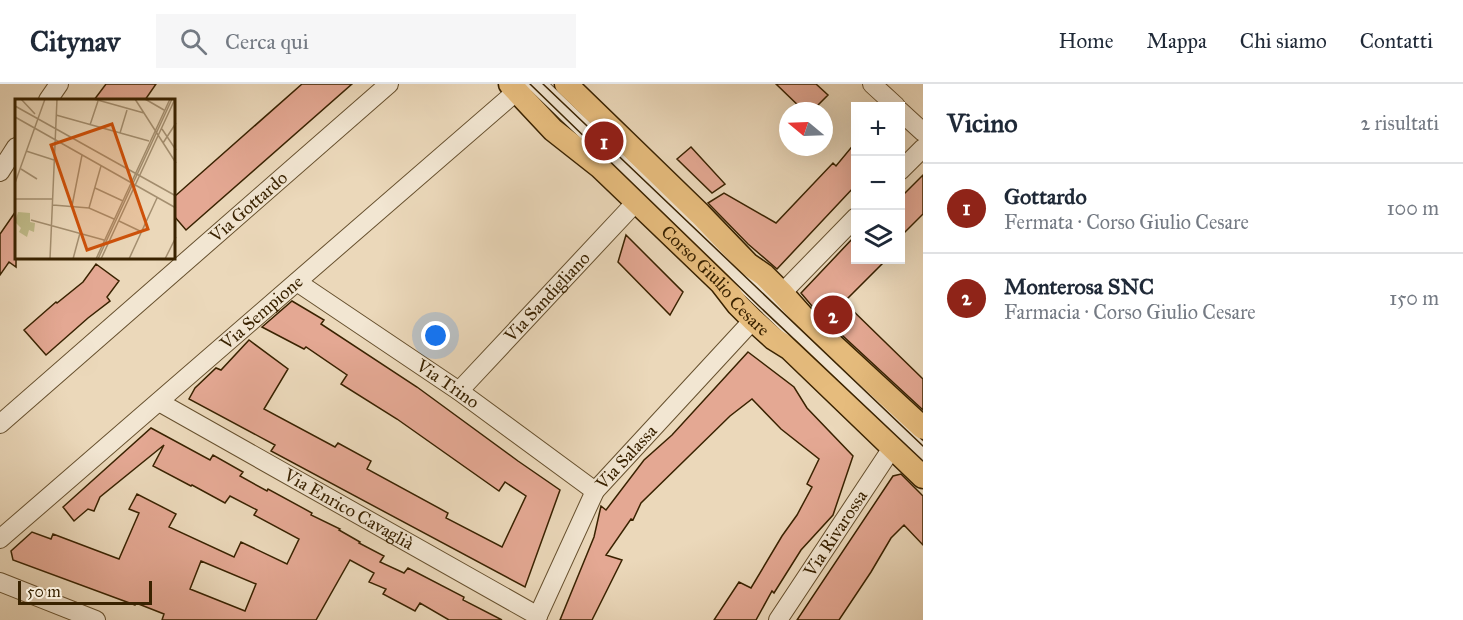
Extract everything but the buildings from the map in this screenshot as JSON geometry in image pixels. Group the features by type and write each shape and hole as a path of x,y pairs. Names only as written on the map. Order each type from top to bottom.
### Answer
{"main road":[{"name":"Corso Giulio Cesare","path":"566,84 748,264 764,275 807,321 923,428"},
{"name":"Corso Giulio Cesare","path":"522,86 553,130 600,167 721,283 753,320 774,339 790,349 923,477"}],"street":[{"path":"49,99 59,84"},
{"name":"Via Gottardo","path":"0,424 389,84"},
{"path":"872,84 892,102"},
{"name":"Via Sempione","path":"0,539 522,86"},
{"name":"Corso Giulio Cesare","path":"522,86 923,454"},
{"path":"905,116 923,132"},
{"path":"905,166 923,148"},
{"path":"0,172 15,149"},
{"name":"Via Sandigliano","path":"459,391 636,202"},
{"path":"782,293 851,221"},
{"name":"Via Trino","path":"297,282 459,391 595,491"},
{"name":"Via Salassa","path":"537,618 595,491 753,320"},
{"name":"Via Enrico Cavaglià","path":"159,402 537,618"},
{"name":"Via Rivarossa","path":"778,620 892,448"},
{"path":"0,582 96,620"}],"tram line":[{"path":"530,84 923,461"},
{"path":"543,84 923,446"}],"place":[{"name":"Gottardo","path":"604,141"},
{"name":"Monterosa SNC","path":"833,315"}]}
